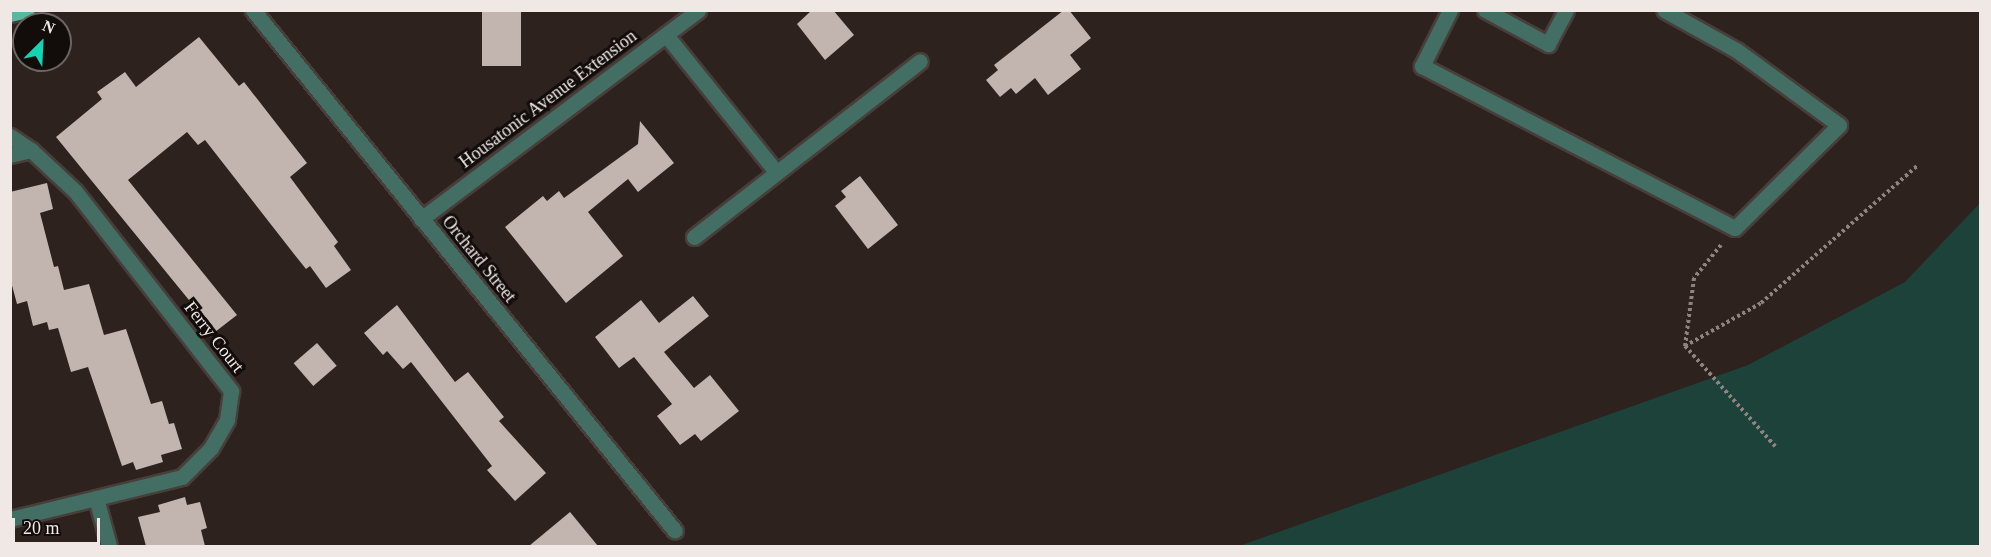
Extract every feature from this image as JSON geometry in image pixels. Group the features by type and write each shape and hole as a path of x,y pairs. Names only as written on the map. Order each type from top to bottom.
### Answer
{"main road":[{"path":"10,14 27,10"}],"street":[{"name":"Orchard Street","path":"254,10 675,531"},
{"name":"Housatonic Avenue Extension","path":"421,219 698,10"},
{"path":"1450,10 1422,66 1735,228 1839,125 1736,50 1664,10"},
{"path":"1485,10 1548,44 1566,10"},
{"path":"666,35 776,172"},
{"path":"694,237 920,61"},
{"name":"Ferry Court","path":"10,136 31,150 75,192 231,391 227,420 211,448 182,477 10,519"},
{"path":"10,154 31,150"},
{"path":"96,498 109,546"}],"path":[{"path":"1685,346 1761,303 1917,166"},
{"path":"1735,228 1694,278 1685,346 1775,446"}],"water":[{"path":"1980,203 1980,546 1239,546 1748,365 1905,282"}],"building":[{"path":"482,10 521,10 521,66 482,66"},
{"path":"812,10 833,10 854,35 825,60 797,24"},
{"path":"1064,10 1069,10 1091,38 1070,55 1081,69 1048,95 1035,78 1016,94 1011,88 1000,97 986,80 998,70 994,65"},
{"path":"199,37 239,86 244,82 307,163 290,177 338,242 334,246 351,270 326,288 310,266 306,269 205,140 198,145 187,132 128,180 237,315 215,332 56,137 102,99 97,92 125,72 136,87"},
{"path":"640,121 674,163 638,192 628,179 588,212 623,256 566,303 505,227 543,196 547,201 559,191 564,198 638,144"},
{"path":"860,176 898,225 868,249 835,206 846,197 841,191"},
{"path":"47,183 53,209 40,213 54,267 58,266 64,290 89,284 104,335 126,329 151,404 162,401 169,424 174,423 182,449 161,455 163,462 136,470 133,462 122,466 88,367 71,372 58,328 49,330 47,322 33,326 27,301 17,304 10,278 10,192"},
{"path":"693,296 709,316 664,352 694,388 710,375 739,411 701,441 695,434 680,445 657,416 672,404 634,357 619,368 595,337 641,300 659,323"},
{"path":"397,305 455,382 468,372 504,417 499,421 546,473 515,501 487,470 492,466 411,362 403,369 387,351 383,355 364,333"},
{"path":"317,343 337,366 313,386 294,363"},
{"path":"185,497 187,505 200,502 207,528 201,530 205,546 146,546 138,517 160,512 158,505"},
{"path":"570,512 598,546 529,546"}]}
